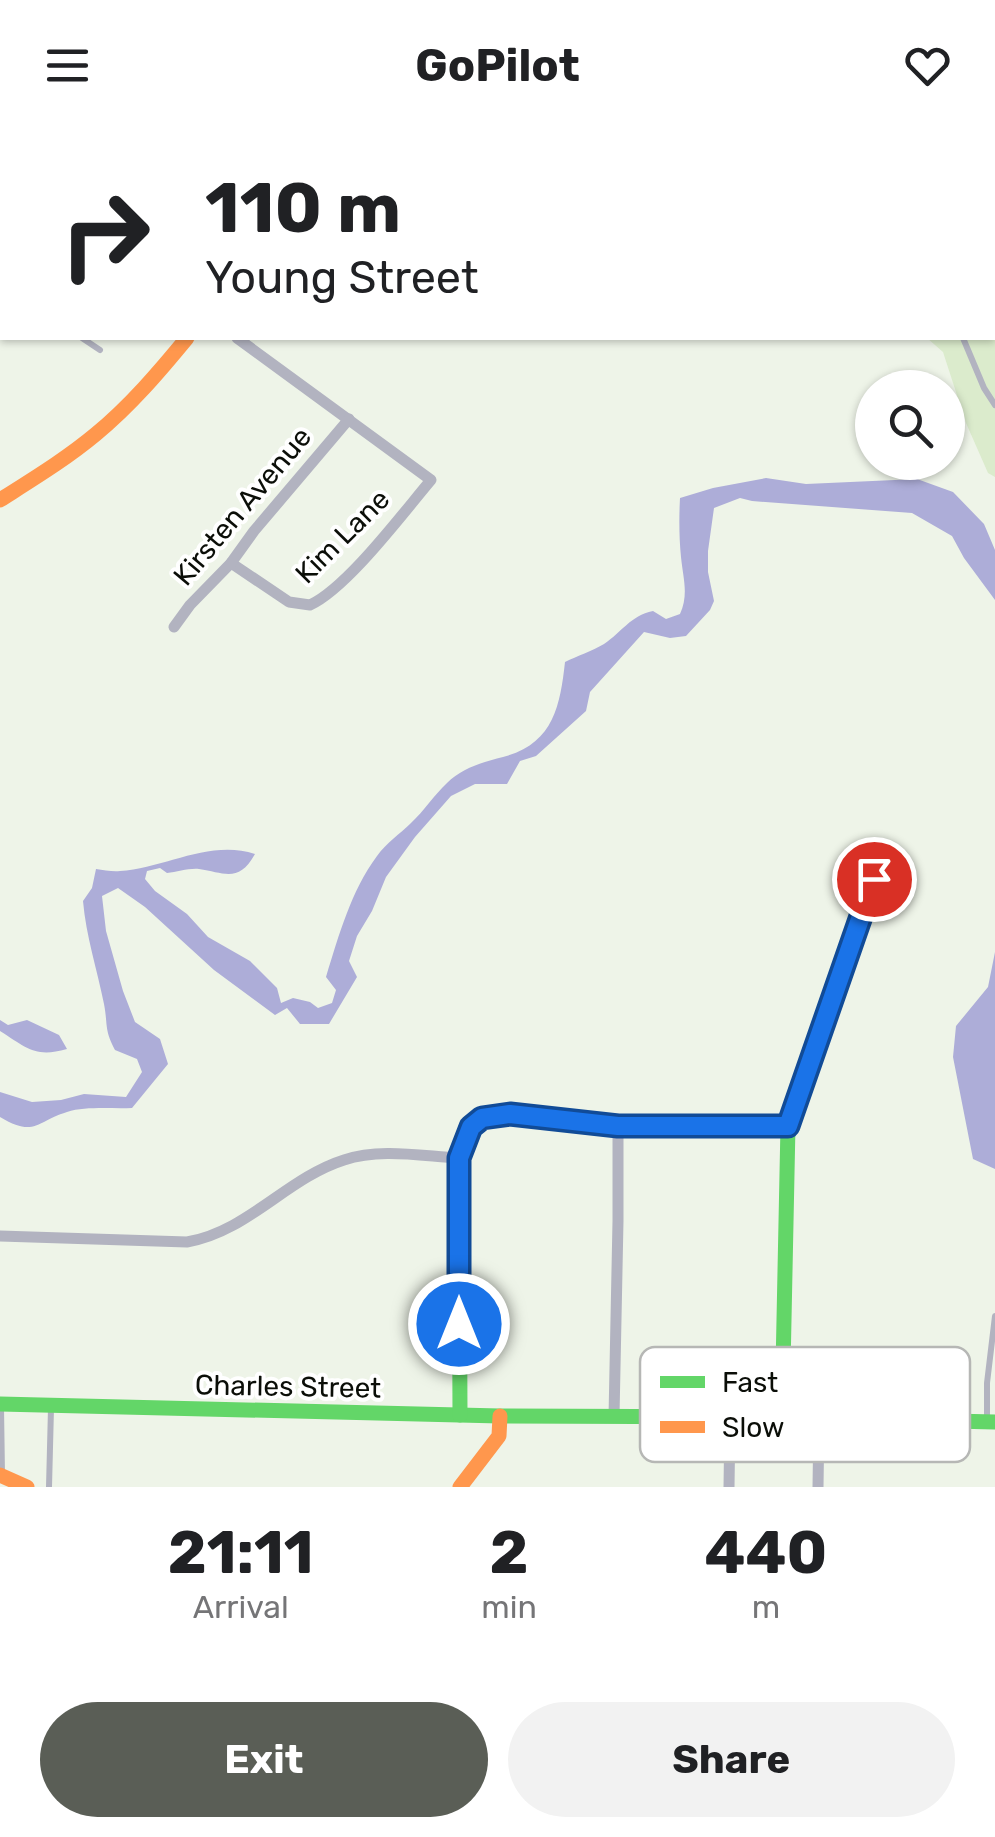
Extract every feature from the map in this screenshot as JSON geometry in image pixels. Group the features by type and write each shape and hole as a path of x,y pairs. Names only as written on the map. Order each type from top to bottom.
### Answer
{"street":[{"path":"0,500 98,432 135,398 184,340"},
{"path":"240,340 349,418"},
{"name":"Kim Lane","path":"231,563 278,596 310,605 364,558 431,480 349,418"},
{"name":"Kirsten Avenue","path":"174,627 349,418"},
{"path":"783,1347 788,1126 874,879"},
{"path":"460,1415 459,1158 471,1127 496,1114 618,1126 788,1126"},
{"path":"614,1416 618,1126"},
{"path":"0,1236 201,1240 226,1230 321,1170 346,1159 386,1154 459,1158"},
{"name":"Charles Street","path":"0,1404 640,1416"},
{"path":"460,1487 499,1436 500,1416"},
{"path":"729,1462 729,1487"},
{"path":"818,1462 818,1487"},
{"path":"1,1475 27,1487"}],"lane":[{"path":"964,340 995,405"},
{"path":"991,1422 987,1383 995,1316"},
{"path":"0,1404 1,1475"},
{"path":"49,1487 52,1405"}],"green space":[{"path":"929,340 995,340 995,477 988,473 965,420 965,370 949,370 943,352"}],"water":[{"path":"766,478 806,484 920,480 953,492 984,524 995,550 995,600 952,536 912,513 740,498 714,508 708,551 714,601 710,610 686,636 670,638 644,632 590,692 586,711 536,756 520,761 507,784 475,784 451,796 386,877 349,961 357,977 329,1024 300,1024 287,1008 275,1015 214,970 145,907 118,888 102,896 106,931 123,991 135,1022 160,1039 168,1064 132,1108 74,1110 29,1127 0,1117 0,1092 32,1102 84,1094 126,1097 142,1072 137,1059 115,1050 108,1032 83,901 92,888 96,869 137,869 221,850 255,854 237,873 195,869 167,873 160,868 147,871 145,879 208,937 250,961 277,988 281,1003 293,998 318,1008 332,1003 336,990 326,977 336,945 360,884 381,851 453,778 473,766 520,751 543,733 556,708 565,662 604,644 645,613 653,611 666,619 680,614 685,593 680,498"},
{"path":"995,952 995,1169 973,1159 953,1057 956,1026 988,987"},
{"path":"0,1020 8,1025 27,1020 59,1035 67,1049 32,1050 0,1031"}],"traffic: fast":[{"path":"783,1347 788,1125 874,879"},
{"path":"460,1415 459,1158 471,1127 482,1118 496,1115 618,1126 788,1125"},
{"path":"0,1404 640,1416"},
{"path":"970,1421 995,1422"}],"traffic: slow":[{"path":"0,500 109,423 185,340"},
{"path":"460,1487 499,1436 500,1416"},
{"path":"0,1475 27,1487"}],"route":[{"path":"459,1324 459,1158 471,1127 496,1114 618,1126 788,1126 874,879"}]}
